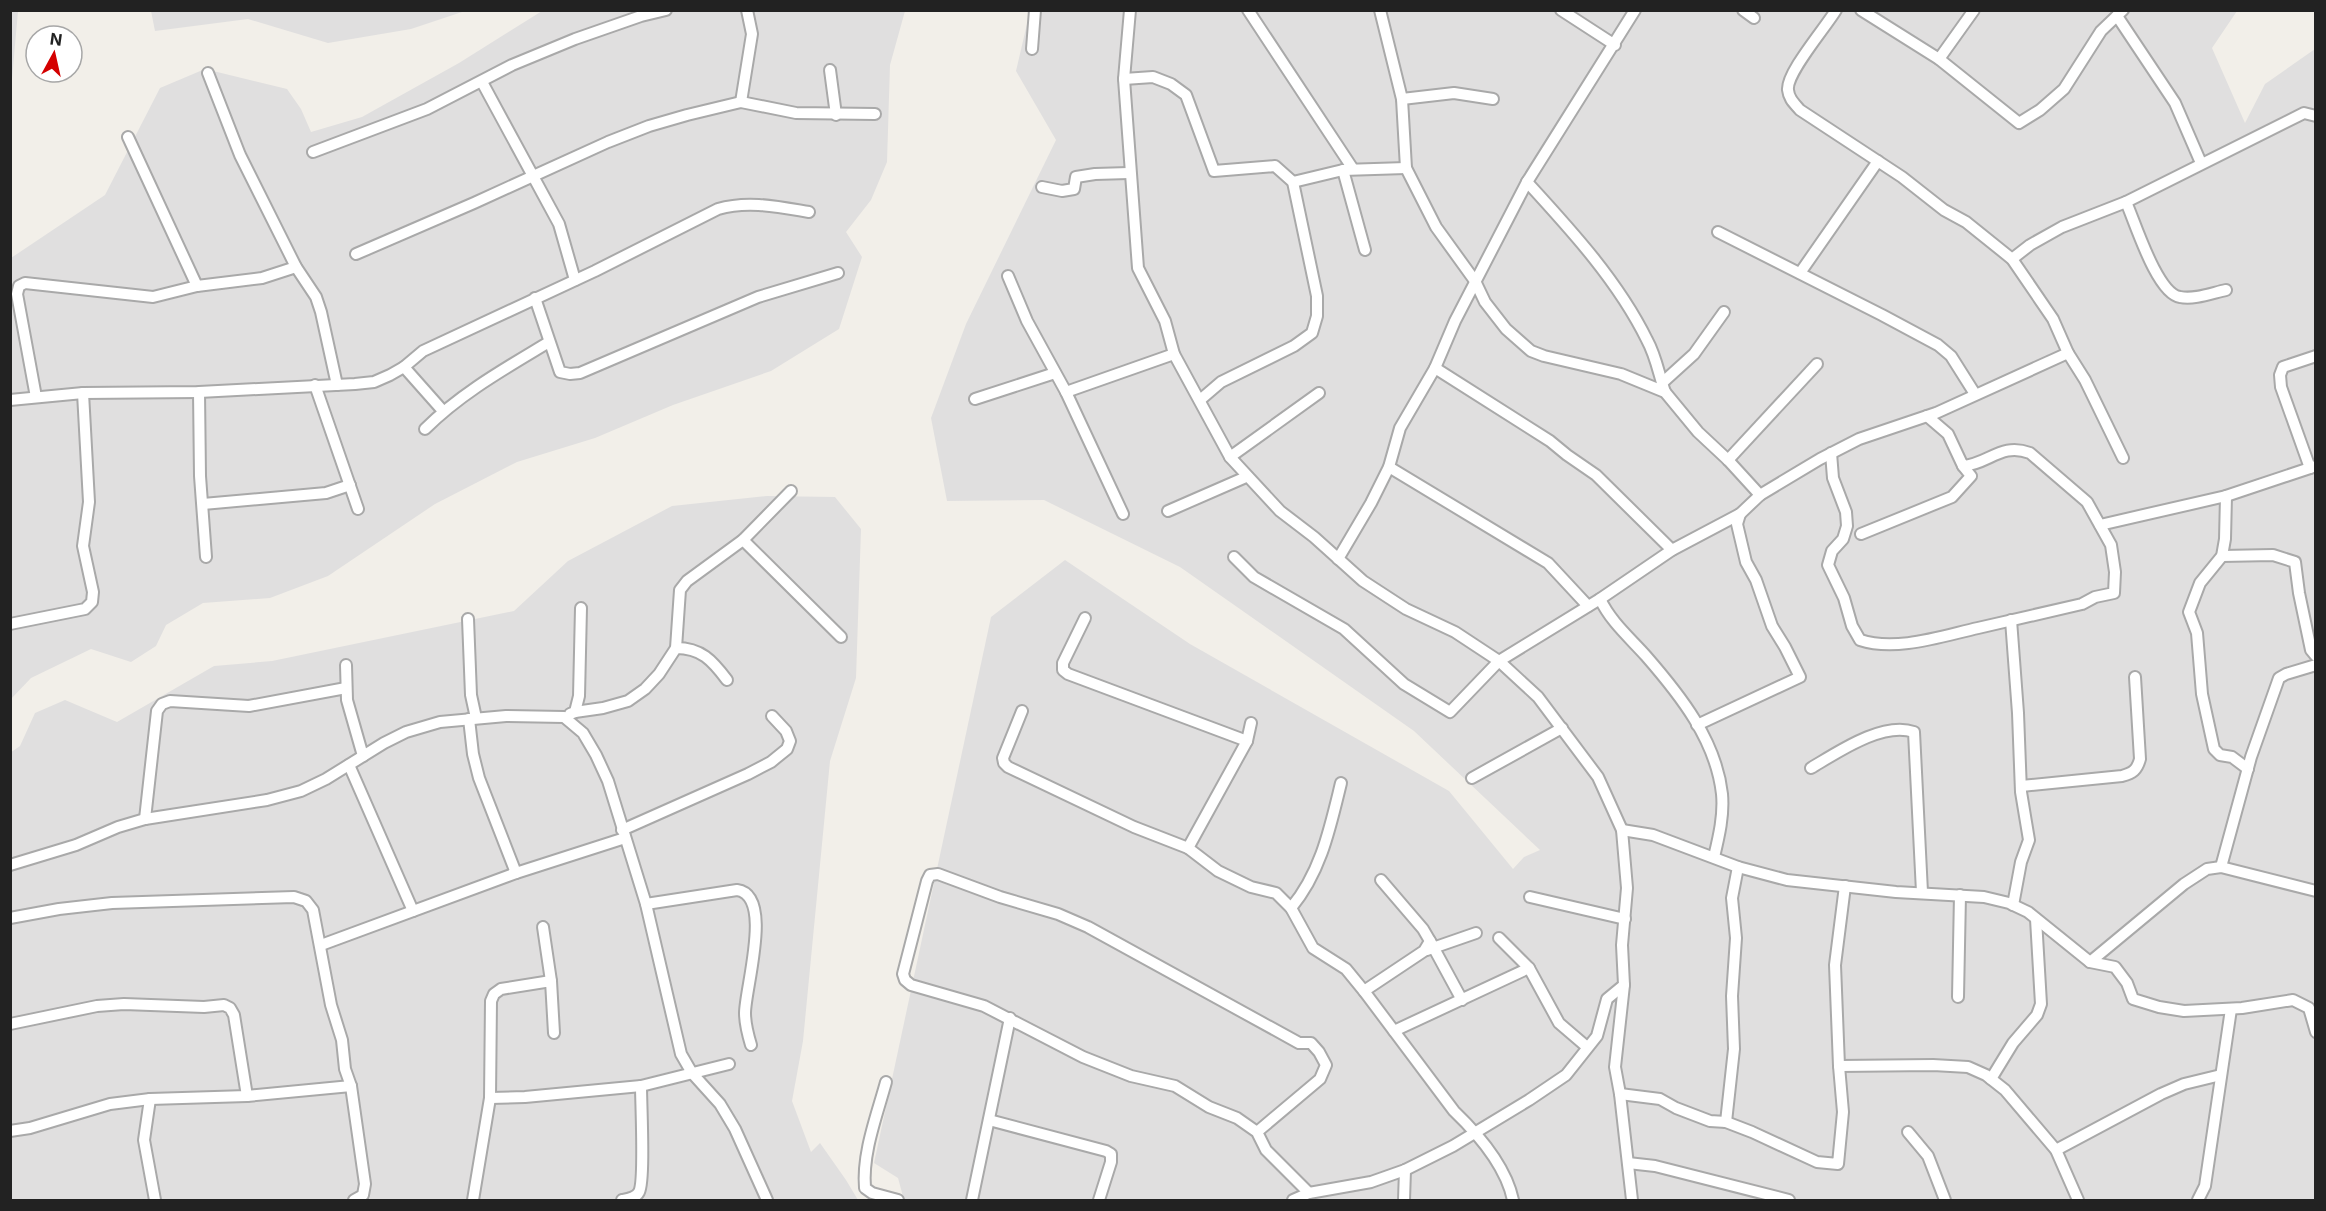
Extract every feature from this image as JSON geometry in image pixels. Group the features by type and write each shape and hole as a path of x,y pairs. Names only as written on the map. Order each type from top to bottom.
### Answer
{"street":[{"path":"312,152 427,109 512,65 576,39 640,16 666,10"},
{"path":"741,102 752,34 747,10"},
{"path":"1032,49 1035,10"},
{"path":"1130,10 1124,79 1137,268 1165,321 1174,354 1230,457 1246,477 1280,511 1379,592 1406,609 1455,632 1499,661 1538,697 1598,777 1622,830 1627,888 1622,945 1624,985 1615,1066 1632,1200"},
{"path":"1248,10 1348,169 1365,250"},
{"path":"1380,10 1402,99 1406,168 1436,227 1475,281 1485,302 1506,329 1531,351 1621,374 1663,388"},
{"path":"1561,10 1615,45"},
{"path":"1338,559 1371,503 1389,467 1400,428 1435,368 1475,281 1527,182 1635,10"},
{"path":"1743,10 1754,18"},
{"path":"1836,10 1790,78 1788,92 1790,99 1800,110 1878,160 1944,210 1966,222 2012,259 2053,319 2068,353 2085,380 2123,458"},
{"path":"1861,10 1939,59 2019,123 2040,110 2064,88 2101,31 2120,13 2175,103 2201,163"},
{"path":"1939,59 1974,10"},
{"path":"830,70 836,115"},
{"path":"208,73 240,155 296,267 319,304 337,385"},
{"path":"1124,79 1153,77 1171,84 1186,95 1214,171 1275,166 1293,182 1317,296 1317,316 1312,333 1294,346 1221,382 1200,400"},
{"path":"482,82 559,224 575,280"},
{"path":"1402,99 1454,93 1493,99"},
{"path":"356,254 649,126 741,102 796,113 875,114"},
{"path":"2012,259 2062,227 2126,202 2304,113 2316,116"},
{"path":"128,137 197,286"},
{"path":"1800,273 1878,160"},
{"path":"1293,182 1348,169 1406,168"},
{"path":"1042,188 1062,191 1074,189 1076,177 1129,173"},
{"path":"1527,182 1565,224 1625,304 1648,341 1663,388 1698,432 1760,495"},
{"path":"2126,202 2147,253 2166,290 2181,298 2226,290"},
{"path":"10,400 83,393 199,392 374,382 404,367 423,351 575,280 718,209 733,204 759,204 810,212"},
{"path":"1718,232 1938,345 1951,356 1976,394"},
{"path":"36,397 17,294 19,286 25,283 153,297 197,286 262,278 296,267"},
{"path":"535,298 560,372 570,374 580,372 758,297 838,273"},
{"path":"1008,276 1027,321 1066,392 1123,514"},
{"path":"1663,388 1694,354 1724,312"},
{"path":"425,429 443,411 480,385 549,342"},
{"path":"1234,557 1254,577 1344,629 1404,684 1450,712 1499,661 1600,599 1672,550 1740,514 1760,495 1831,453 1859,439 1927,416 2068,353"},
{"path":"1066,392 1174,354"},
{"path":"2100,525 2226,496 2313,467 2281,387 2280,375 2283,367 2316,356"},
{"path":"1728,460 1816,364"},
{"path":"404,367 443,411"},
{"path":"1435,368 1550,441 1596,475 1672,550"},
{"path":"975,399 1055,373"},
{"path":"315,385 358,509"},
{"path":"199,392 200,476 206,557"},
{"path":"10,624 85,609 92,602 93,592 83,546 89,502 83,393"},
{"path":"1230,457 1319,393"},
{"path":"1862,534 1952,497 1971,476 1963,466 1948,434 1927,416"},
{"path":"1831,453 1833,478 1846,512 1847,526 1843,540 1832,551 1828,565 1860,640 1870,644 1898,644 2082,604 2095,597 2114,593 2115,572 2111,545 2087,502 2030,453 2007,450 1973,465 1963,466"},
{"path":"1389,467 1548,563 1588,606"},
{"path":"1168,511 1246,477"},
{"path":"202,504 326,493 350,485"},
{"path":"10,865 76,845 118,827 146,819 267,800 290,794 326,779 406,732 440,722 537,715 564,717 575,712 628,701 645,689 659,674 676,648 680,590 687,581 743,540 791,491"},
{"path":"2226,496 2225,539 2222,556 2200,583 2189,612 2197,633 2202,694 2214,750 2220,755 2232,757 2248,769"},
{"path":"1697,725 1800,677 1772,626 1756,580 1746,562 1737,524 1740,514"},
{"path":"743,540 841,637"},
{"path":"2222,556 2273,555 2295,562 2299,593 2314,653 2296,670"},
{"path":"1600,599 1611,619 1675,690 1708,742 1722,793 1721,827 1714,857"},
{"path":"575,712 579,696 581,608"},
{"path":"1085,618 1064,663 1063,670 1068,674 1247,741"},
{"path":"468,619 473,754 479,778 516,873"},
{"path":"2011,620 2019,713 2021,786 2028,840 2021,862 2013,905"},
{"path":"676,648 691,648 704,655 717,666 727,680"},
{"path":"346,665 347,700 363,756"},
{"path":"2221,867 2248,769 2279,678 2296,670 2316,665"},
{"path":"2021,786 2111,778 2132,773 2138,767 2140,759 2134,676"},
{"path":"146,819 157,711 162,704 170,701 219,706 249,706 346,688"},
{"path":"1022,711 1003,758 1004,763 1076,801 1188,848 1218,871 1251,888 1276,893 1292,908 1312,948 1346,969 1454,1111 1475,1131 1497,1165 1511,1191 1513,1200"},
{"path":"321,945 623,834 718,789 771,762 787,750 790,741 786,731 772,716"},
{"path":"564,717 583,733 608,781 646,904 674,1033 681,1054 692,1073 720,1104 730,1121 766,1200"},
{"path":"1188,848 1247,741 1251,723"},
{"path":"1472,778 1562,728"},
{"path":"1811,768 1851,744 1874,735 1903,728 1914,732 1922,892"},
{"path":"349,765 413,911"},
{"path":"1292,908 1305,891 1317,867 1330,829 1341,783"},
{"path":"1622,830 1653,835 1738,867 1787,880 1984,897 2013,905 2036,919 2090,962 2115,967 2127,983 2133,999 2159,1007 2184,1011 2231,1009 2293,1000 2309,1008 2316,1032"},
{"path":"1726,1122 1734,1049 1732,996 1736,938 1732,898 1738,867"},
{"path":"2090,962 2184,884 2206,869 2221,867 2316,891"},
{"path":"1257,1132 1320,1079 1326,1065 1311,1043 1299,1043 1088,927 1058,914 1000,897 938,874 930,875 903,974 905,980 911,985 984,1006 1083,1057 1131,1076 1175,1086 1209,1107 1237,1118 1257,1132 1266,1150 1309,1193"},
{"path":"1381,880 1423,929 1429,946 1462,1000"},
{"path":"1620,1094 1660,1099 1710,1121 1726,1122 1817,1162 1838,1164 1843,1112 1839,1066 1836,965 1845,886"},
{"path":"646,904 737,890 745,891 751,896 756,933 745,1014 751,1045"},
{"path":"1958,997 1960,895"},
{"path":"10,918 112,903 294,897 306,902 312,910 321,945 331,1005 342,1040 345,1069 351,1086 365,1184 363,1195 356,1200"},
{"path":"1530,897 1625,919"},
{"path":"1991,1079 2013,1044 2037,1015 2041,1004 2036,919"},
{"path":"543,927 551,981 554,1033"},
{"path":"1364,991 1429,946 1476,933"},
{"path":"1499,938 1529,968 1559,1023 1587,1047"},
{"path":"1394,1031 1529,968"},
{"path":"473,1200 490,1098 491,1001 494,994 501,989 551,981"},
{"path":"1293,1200 1309,1193 1371,1182 1405,1170 1454,1146 1475,1131 1529,1100 1566,1075 1597,1036 1607,999 1624,985"},
{"path":"10,1024 97,1006 224,1005 230,1008 234,1015 247,1096"},
{"path":"2199,1200 2205,1186 2231,1009"},
{"path":"972,1200 1010,1018"},
{"path":"490,1098 641,1086 729,1064"},
{"path":"1839,1066 1907,1064 1968,1067 1991,1079 2005,1090 2056,1150 2078,1200"},
{"path":"2056,1150 2161,1094 2184,1084 2221,1075"},
{"path":"886,1082 864,1175 865,1188 873,1193 898,1200"},
{"path":"10,1131 30,1128 110,1104 150,1099 247,1096 351,1086"},
{"path":"622,1200 633,1198 639,1192 641,1086"},
{"path":"150,1099 144,1140 155,1200"},
{"path":"989,1120 1111,1154 1111,1162 1099,1200"},
{"path":"1908,1132 1928,1156 1945,1200"},
{"path":"1628,1163 1665,1168 1789,1200"},
{"path":"1404,1200 1405,1170"}],"shaded area":[{"path":"151,10 465,11 411,29 328,43 248,19 155,31"},
{"path":"10,11 18,11 11,90"},
{"path":"542,11 905,11 890,65 887,162 871,200 846,232 862,257 839,329 771,371 673,405 595,438 517,462 435,504 328,576 270,598 203,603 166,625 156,646 131,662 91,649 31,678 11,699 11,258 105,195 160,88 205,69 287,89 301,109 311,132 362,117 459,63"},
{"path":"1030,11 2237,11 2212,48 2245,123 2265,84 2315,49 2315,1200 904,1200 898,1178 874,1163 991,617 1065,560 1190,644 1449,791 1513,869 1524,857 1540,850 1414,731 1180,567 1044,500 947,501 931,418 966,324 1056,140 1016,71"},
{"path":"767,496 835,497 861,529 856,678 830,761 803,1041 792,1101 811,1152 820,1143 858,1200 11,1200 10,753 20,746 35,713 65,700 117,722 214,666 272,661 514,611 568,561 672,506"}]}
